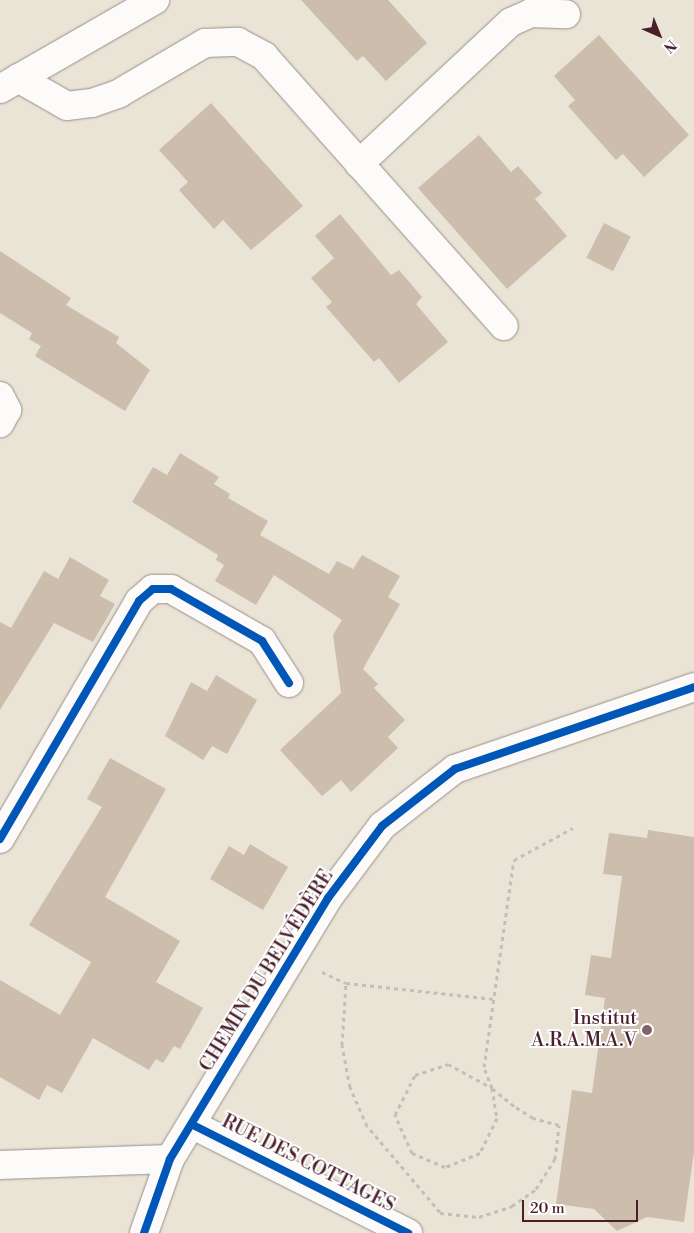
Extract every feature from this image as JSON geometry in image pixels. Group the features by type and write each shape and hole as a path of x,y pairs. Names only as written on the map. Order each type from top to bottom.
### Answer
{"street":[{"path":"9,83 155,0"},
{"path":"359,164 511,22 531,13 566,14"},
{"path":"9,83 67,106 92,103 118,94 204,43 238,42 264,56 504,326"},
{"path":"0,396 7,410 0,423"},
{"path":"0,839 139,601 153,589 171,590 262,641 289,683"},
{"name":"CHEMIN DU BELVÉDÈRE","path":"144,1233 170,1159 193,1125 328,898 382,826 455,769 694,687"},
{"name":"RUE DES COTTAGES","path":"193,1125 408,1233"},
{"path":"0,1165 170,1159"}],"path":[{"path":"494,999 346,983 342,1045 350,1087 368,1126 440,1212 479,1218 512,1206 536,1190 555,1159 559,1125 533,1118 492,1088 448,1064 415,1075 395,1115 412,1153 445,1167 480,1153 497,1118 492,1088 484,1067 494,999 514,860 573,828"}],"building":[{"path":"301,0 388,0 427,43 386,81 363,56 357,61"},
{"path":"599,35 689,135 644,177 623,154 616,160 568,106 575,100 554,76"},
{"path":"211,103 303,206 251,250 223,220 214,229 179,190 188,182 159,150"},
{"path":"479,135 511,172 518,166 542,193 535,199 567,236 507,289 418,188"},
{"path":"340,214 391,275 399,270 422,297 416,304 448,342 399,383 379,358 374,362 326,307 332,302 311,278 334,258 315,236"},
{"path":"604,223 631,237 613,271 586,258"},
{"path":"0,251 71,298 66,305 119,337 116,343 150,370 125,411 35,356 41,346 29,339 32,333 0,313"},
{"path":"180,453 219,477 214,484 230,494 228,498 268,521 260,535 329,574 337,561 353,569 362,555 400,576 388,597 400,604 363,669 378,684 374,688 405,720 388,737 398,748 351,792 341,780 322,796 280,750 341,693 333,635 342,620 274,575 256,605 215,581 224,565 216,560 218,555 132,502 153,467 167,475"},
{"path":"70,557 109,580 100,596 115,604 93,642 54,623 0,710 0,622 11,628 44,571 58,579"},
{"path":"216,675 257,700 227,754 212,746 203,760 165,736 191,682 207,691"},
{"path":"110,758 166,789 105,897 180,941 156,982 203,1008 180,1049 174,1046 163,1063 156,1059 149,1070 93,1038 62,1093 47,1085 39,1100 0,1077 0,980 60,1015 91,962 29,925 102,807 87,799"},
{"name":"Institut A.R.A.M.A.V","path":"648,830 694,837 694,1152 684,1222 647,1217 617,1231 594,1209 556,1204 572,1090 592,1093 605,998 585,995 591,955 611,958 622,876 603,874 609,833 647,838"},
{"path":"250,844 288,867 263,910 210,879 229,846 244,855"}],"cycle path":[{"path":"0,839 139,601 153,589 171,589 262,641 289,683"},
{"path":"144,1233 170,1159 328,898 382,826 455,769 694,687"},
{"path":"193,1125 408,1233"}],"place":[{"name":"Institut A.R.A.M.A.V","path":"647,1030"}]}
